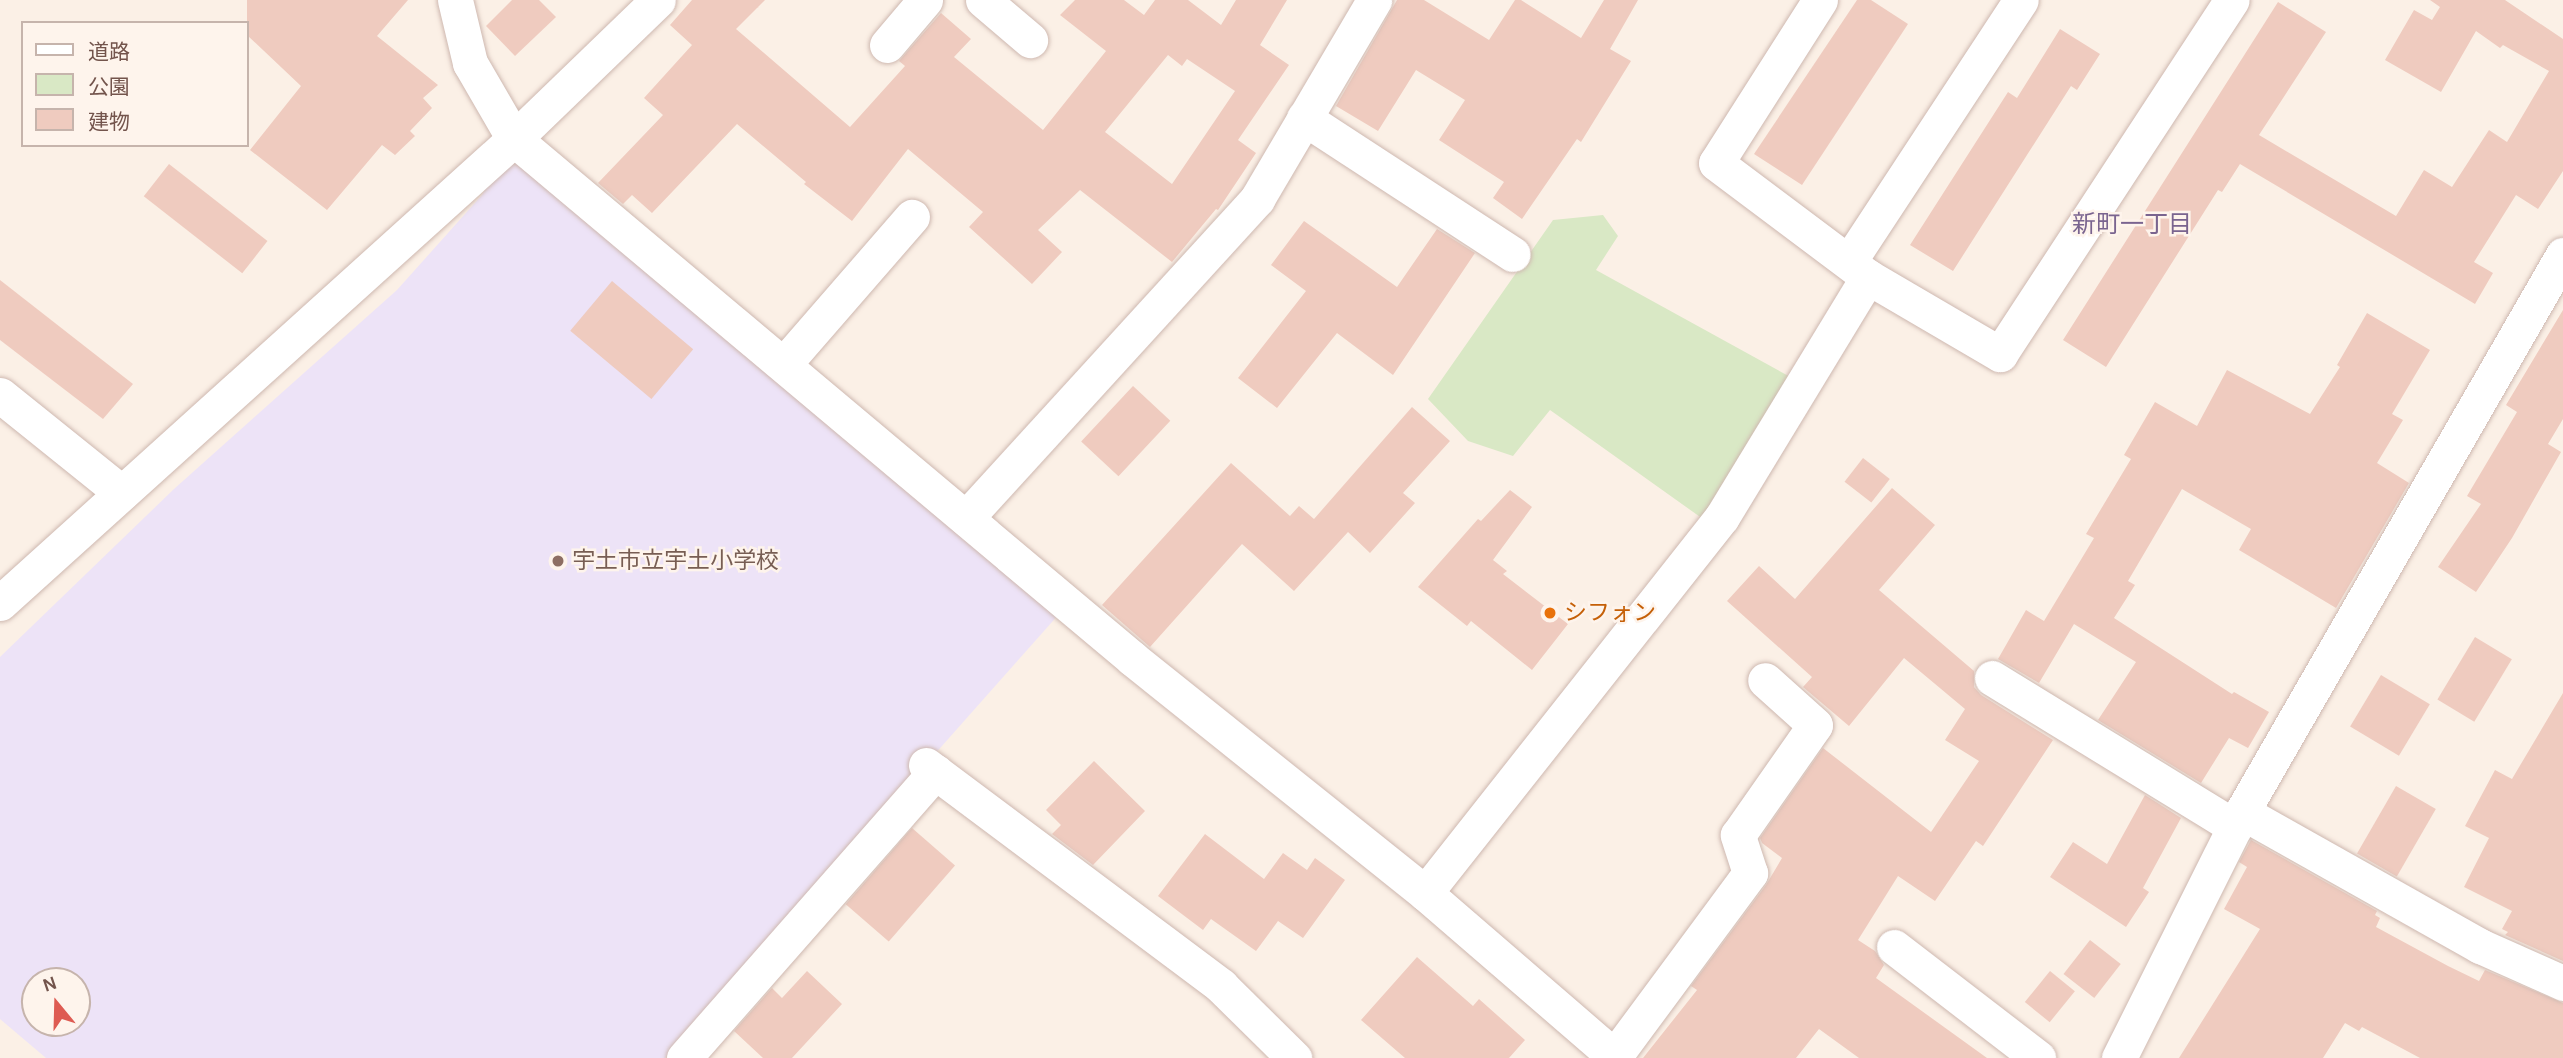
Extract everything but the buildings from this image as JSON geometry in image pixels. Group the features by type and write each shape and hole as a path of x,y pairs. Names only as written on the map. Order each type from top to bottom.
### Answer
{"street":[{"path":"455,0 470,63 514,139 1133,659 1425,892 1615,1057 1750,873 1738,835 1815,725 1765,680"},
{"path":"0,603 514,139 658,0"},
{"path":"887,45 925,0"},
{"path":"983,0 1030,40"},
{"path":"966,518 1257,199 1374,0"},
{"path":"1820,0 1716,163 1859,269 2000,354 2232,0"},
{"path":"1425,892 1722,517 1859,269 2021,0"},
{"path":"1304,118 1513,254"},
{"path":"783,364 912,217"},
{"path":"2119,1058 2239,819 2563,255"},
{"path":"0,396 121,494"},
{"path":"1992,678 2239,819 2480,946 2563,984"},
{"path":"684,1058 930,769 1221,986 1294,1058"},
{"path":"1894,947 2038,1058"}],"shaded area":[{"name":"宇土市立宇土小学校","path":"514,139 1068,604 665,1058 46,1058 21,1037 91,1037 91,967 21,967 21,1037 0,1019 0,657 174,489 397,290 482,195"}],"green space":[{"path":"1603,215 1618,236 1596,270 1794,379 1703,519 1550,410 1513,456 1468,441 1428,399 1553,220"}],"place":[{"name":"宇土市立宇土小学校","path":"558,561"},
{"name":"シフォン","path":"1550,613"}],"district":[{"name":"新町一丁目","path":"2132,225"}]}
